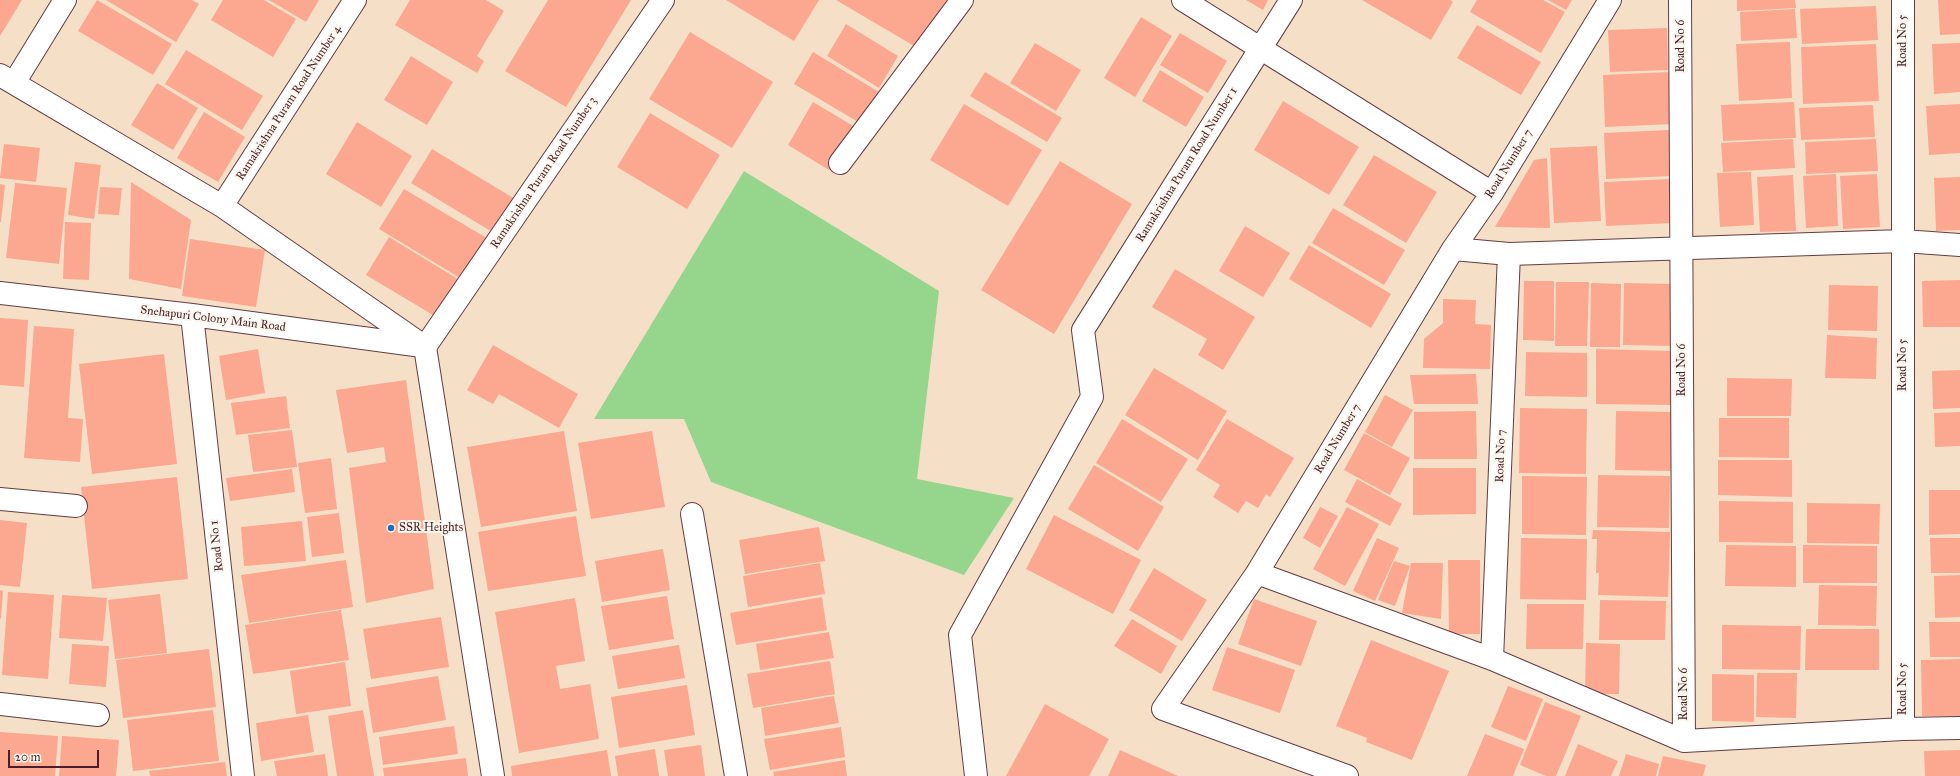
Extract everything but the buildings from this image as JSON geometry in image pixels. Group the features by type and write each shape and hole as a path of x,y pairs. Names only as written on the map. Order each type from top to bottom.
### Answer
{"street":[{"path":"65,0 7,79 222,206 426,346 493,776"},
{"name":"Ramakrishna Puram Road Number 4","path":"222,206 355,0"},
{"name":"Ramakrishna Puram Road Number 3","path":"426,346 662,0"},
{"path":"840,163 962,0"},
{"path":"1183,0 1492,194"},
{"name":"Ramakrishna Puram Road Number 1","path":"976,776 960,634 1092,397 1083,330 1291,0"},
{"name":"Road Number 7","path":"1347,776 1163,709 1257,573 1454,249 1492,194 1610,0"},
{"name":"Road No 6","path":"1680,0 1684,741"},
{"name":"Road No 5","path":"1903,0 1903,729"},
{"path":"1454,249 1509,254 1903,241 1960,245"},
{"name":"Road No 7","path":"1492,659 1509,254"},
{"name":"Snehapuri Colony Main Road","path":"0,293 426,346"},
{"name":"Road No 1","path":"192,316 243,776"},
{"path":"0,498 76,506"},
{"path":"692,514 736,776"},
{"path":"1257,573 1492,659 1684,741 1903,729 1960,728"},
{"path":"0,704 98,715"}],"green space":[{"path":"744,171 939,291 917,479 1014,498 964,575 711,482 684,419 594,419"}],"place":[{"name":"SSR Heights","path":"391,528"}]}
